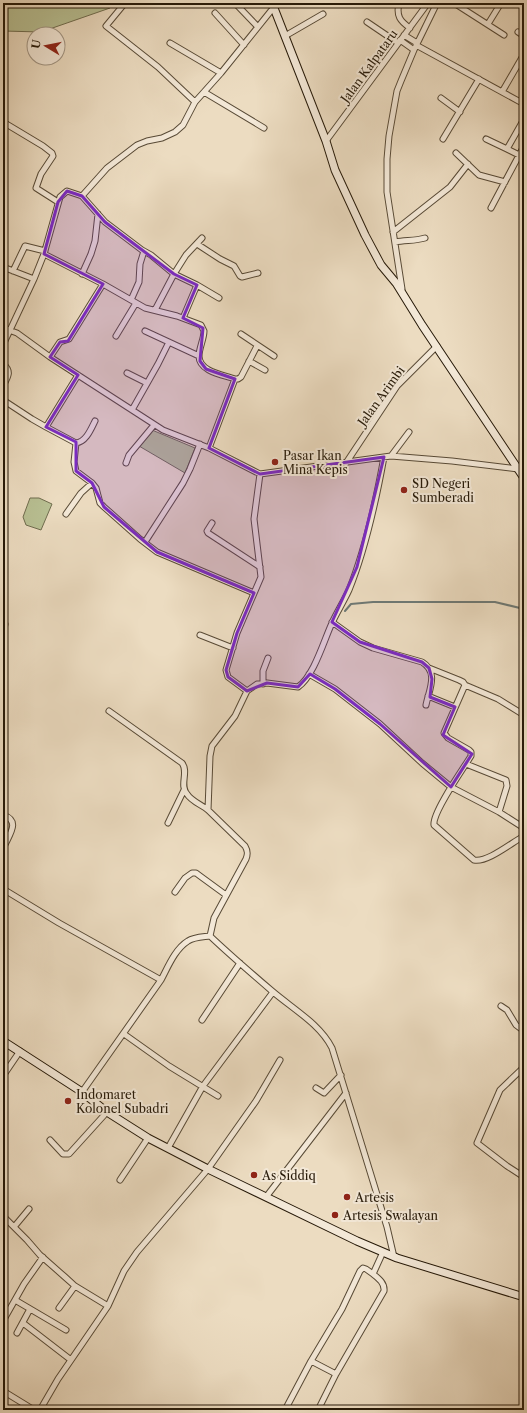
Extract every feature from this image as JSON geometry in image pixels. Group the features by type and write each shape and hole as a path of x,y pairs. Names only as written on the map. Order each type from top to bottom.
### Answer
{"main road":[{"path":"273,5 326,141 334,170 355,216 381,264 402,293 524,478"},
{"path":"3,1041 82,1092 107,1112 148,1138 208,1169 394,1257 524,1297"}],"street":[{"path":"125,3 106,26 158,67 195,102"},
{"path":"235,3 258,27"},
{"path":"399,3 398,13 400,20 410,28"},
{"name":"Jalan Kalpataru","path":"326,141 428,3"},
{"path":"402,293 387,192 389,136 397,91 416,46 437,3"},
{"path":"454,3 504,35"},
{"path":"488,24 501,3"},
{"path":"82,196 107,168 137,145 162,138 175,132 183,125 195,102 244,45 273,5"},
{"path":"215,13 244,45"},
{"path":"285,36 323,14"},
{"path":"367,22 399,42 416,46 524,104"},
{"path":"518,32 524,36"},
{"path":"404,35 416,46"},
{"path":"170,43 221,73"},
{"path":"502,92 524,54"},
{"path":"443,139 479,79"},
{"path":"204,92 264,128"},
{"path":"441,98 460,112"},
{"path":"508,149 524,119"},
{"path":"3,122 52,153 53,156 41,174 36,188 58,202"},
{"path":"486,139 508,149 522,151 492,208"},
{"path":"456,153 479,175 505,182"},
{"path":"393,232 450,187 468,164"},
{"path":"3,345 34,279 44,253 58,202 67,191 82,196 104,222 144,251 152,255 174,274 219,298"},
{"path":"82,274 92,254 98,214"},
{"path":"155,310 186,255 202,238"},
{"path":"395,242 415,241 425,238"},
{"path":"197,244 234,266 242,277 258,273"},
{"path":"12,271 25,246 44,253 103,284 144,308 177,316 201,325 204,328 199,356 202,365 206,369 235,379 240,377 257,346"},
{"path":"116,336 133,302 138,287 140,264 144,251"},
{"path":"3,267 34,279"},
{"path":"50,357 60,342 67,341 69,339 103,284"},
{"path":"183,318 197,285"},
{"path":"3,328 17,333 50,357 154,425 209,448 260,474 391,456 452,461 518,469"},
{"path":"145,331 199,356"},
{"path":"241,334 274,356"},
{"path":"132,410 169,342"},
{"name":"Jalan Arimbi","path":"346,463 397,386 437,346"},
{"path":"249,361 265,370"},
{"path":"3,364 9,370 9,374 3,386"},
{"path":"127,373 148,383"},
{"path":"46,427 78,375"},
{"path":"209,448 235,379"},
{"path":"3,400 32,419 76,443 85,439 95,421"},
{"path":"126,463 129,455 154,425"},
{"path":"391,456 409,432"},
{"path":"76,443 74,462 76,471 92,483 96,488 100,503 145,542 157,552 254,593"},
{"path":"145,542 183,483 200,444"},
{"path":"208,810 210,756 212,746 235,716 247,691 254,686 263,684 298,687 309,674 324,644 332,622 348,592 357,567 367,533 384,457"},
{"path":"247,691 228,677 226,670 237,633 261,577 254,519 260,474"},
{"path":"66,514 81,493 92,483"},
{"path":"212,523 207,531 208,533 260,567"},
{"path":"3,620 5,624 3,634"},
{"path":"332,622 360,642 373,648 422,662 429,668 459,680 465,685 498,699 524,716"},
{"path":"200,636 233,648"},
{"path":"263,684 263,671 268,658"},
{"path":"426,705 432,684 429,668"},
{"path":"309,674 335,689 380,724 422,763 451,787 499,812 524,828"},
{"path":"465,685 444,733 448,738 469,750 471,752 471,756 451,787 435,819 434,826 474,860 483,860 488,858 524,836"},
{"path":"428,696 455,707"},
{"path":"109,711 182,763 185,767 184,790 168,823"},
{"path":"466,764 506,780 507,786 499,812"},
{"path":"184,790 187,795 208,810 248,850 246,859 214,918 210,936"},
{"path":"3,815 9,817 13,825 3,849"},
{"path":"175,892 189,874 196,873 226,895"},
{"path":"3,889 59,923 161,980"},
{"path":"82,1092 161,980 170,963 182,946 189,940 210,936"},
{"path":"210,936 273,992 303,1016 328,1040 341,1075 387,1227 394,1257"},
{"path":"202,1020 240,963"},
{"path":"168,1148 203,1086 273,992"},
{"path":"500,1006 507,1010 516,1025 524,1030"},
{"path":"124,1034 169,1066 218,1096"},
{"path":"3,1076 20,1051"},
{"path":"40,1410 70,1360 108,1306 124,1271 137,1252 208,1169 256,1101 280,1060"},
{"path":"523,1070 503,1085 478,1143 507,1166 524,1176"},
{"path":"316,1088 324,1093 341,1075"},
{"path":"266,1197 346,1093"},
{"path":"50,1140 63,1154 69,1154 107,1112"},
{"path":"120,1180 148,1138"},
{"path":"14,1227 29,1209"},
{"path":"3,1217 42,1257 75,1286 108,1306"},
{"path":"373,1274 383,1252"},
{"path":"3,1321 14,1300 42,1257"},
{"path":"285,1410 311,1361 342,1309 360,1271 363,1268 382,1282 384,1291 336,1374 318,1410"},
{"path":"60,1308 75,1286"},
{"path":"14,1300 66,1330"},
{"path":"17,1333 30,1309"},
{"path":"22,1323 70,1360"},
{"path":"311,1361 336,1374"},
{"path":"3,1391 34,1410"}],"highlighted area":[{"path":"67,191 82,196 105,222 174,274 197,285 183,318 203,328 200,361 206,369 235,379 209,448 260,474 384,457 357,567 332,622 360,642 422,662 429,668 432,679 430,697 455,707 443,735 472,754 451,787 380,724 335,689 310,674 298,687 267,683 247,691 228,677 226,670 237,633 254,593 157,552 104,507 92,483 76,471 76,442 46,427 78,375 50,357 60,342 68,341 103,284 44,254 58,202"}],"green space":[{"path":"3,3 113,3 110,8 58,26 26,26 26,32 3,31 3,11 5,11"},
{"path":"152,430 195,448 185,473 139,446"},
{"path":"30,498 39,498 52,504 41,530 26,525 23,517"}],"waterway":[{"path":"345,611 351,604 373,602 495,602 524,609"}],"place":[{"name":"Pasar Ikan Mina Kepis","path":"275,462"},
{"name":"SD Negeri Sumberadi","path":"404,490"},
{"name":"Indomaret Kolonel Subadri","path":"68,1101"},
{"name":"As Siddiq","path":"254,1175"},
{"name":"Artesis","path":"347,1197"},
{"name":"Artesis Swalayan","path":"335,1215"}]}
